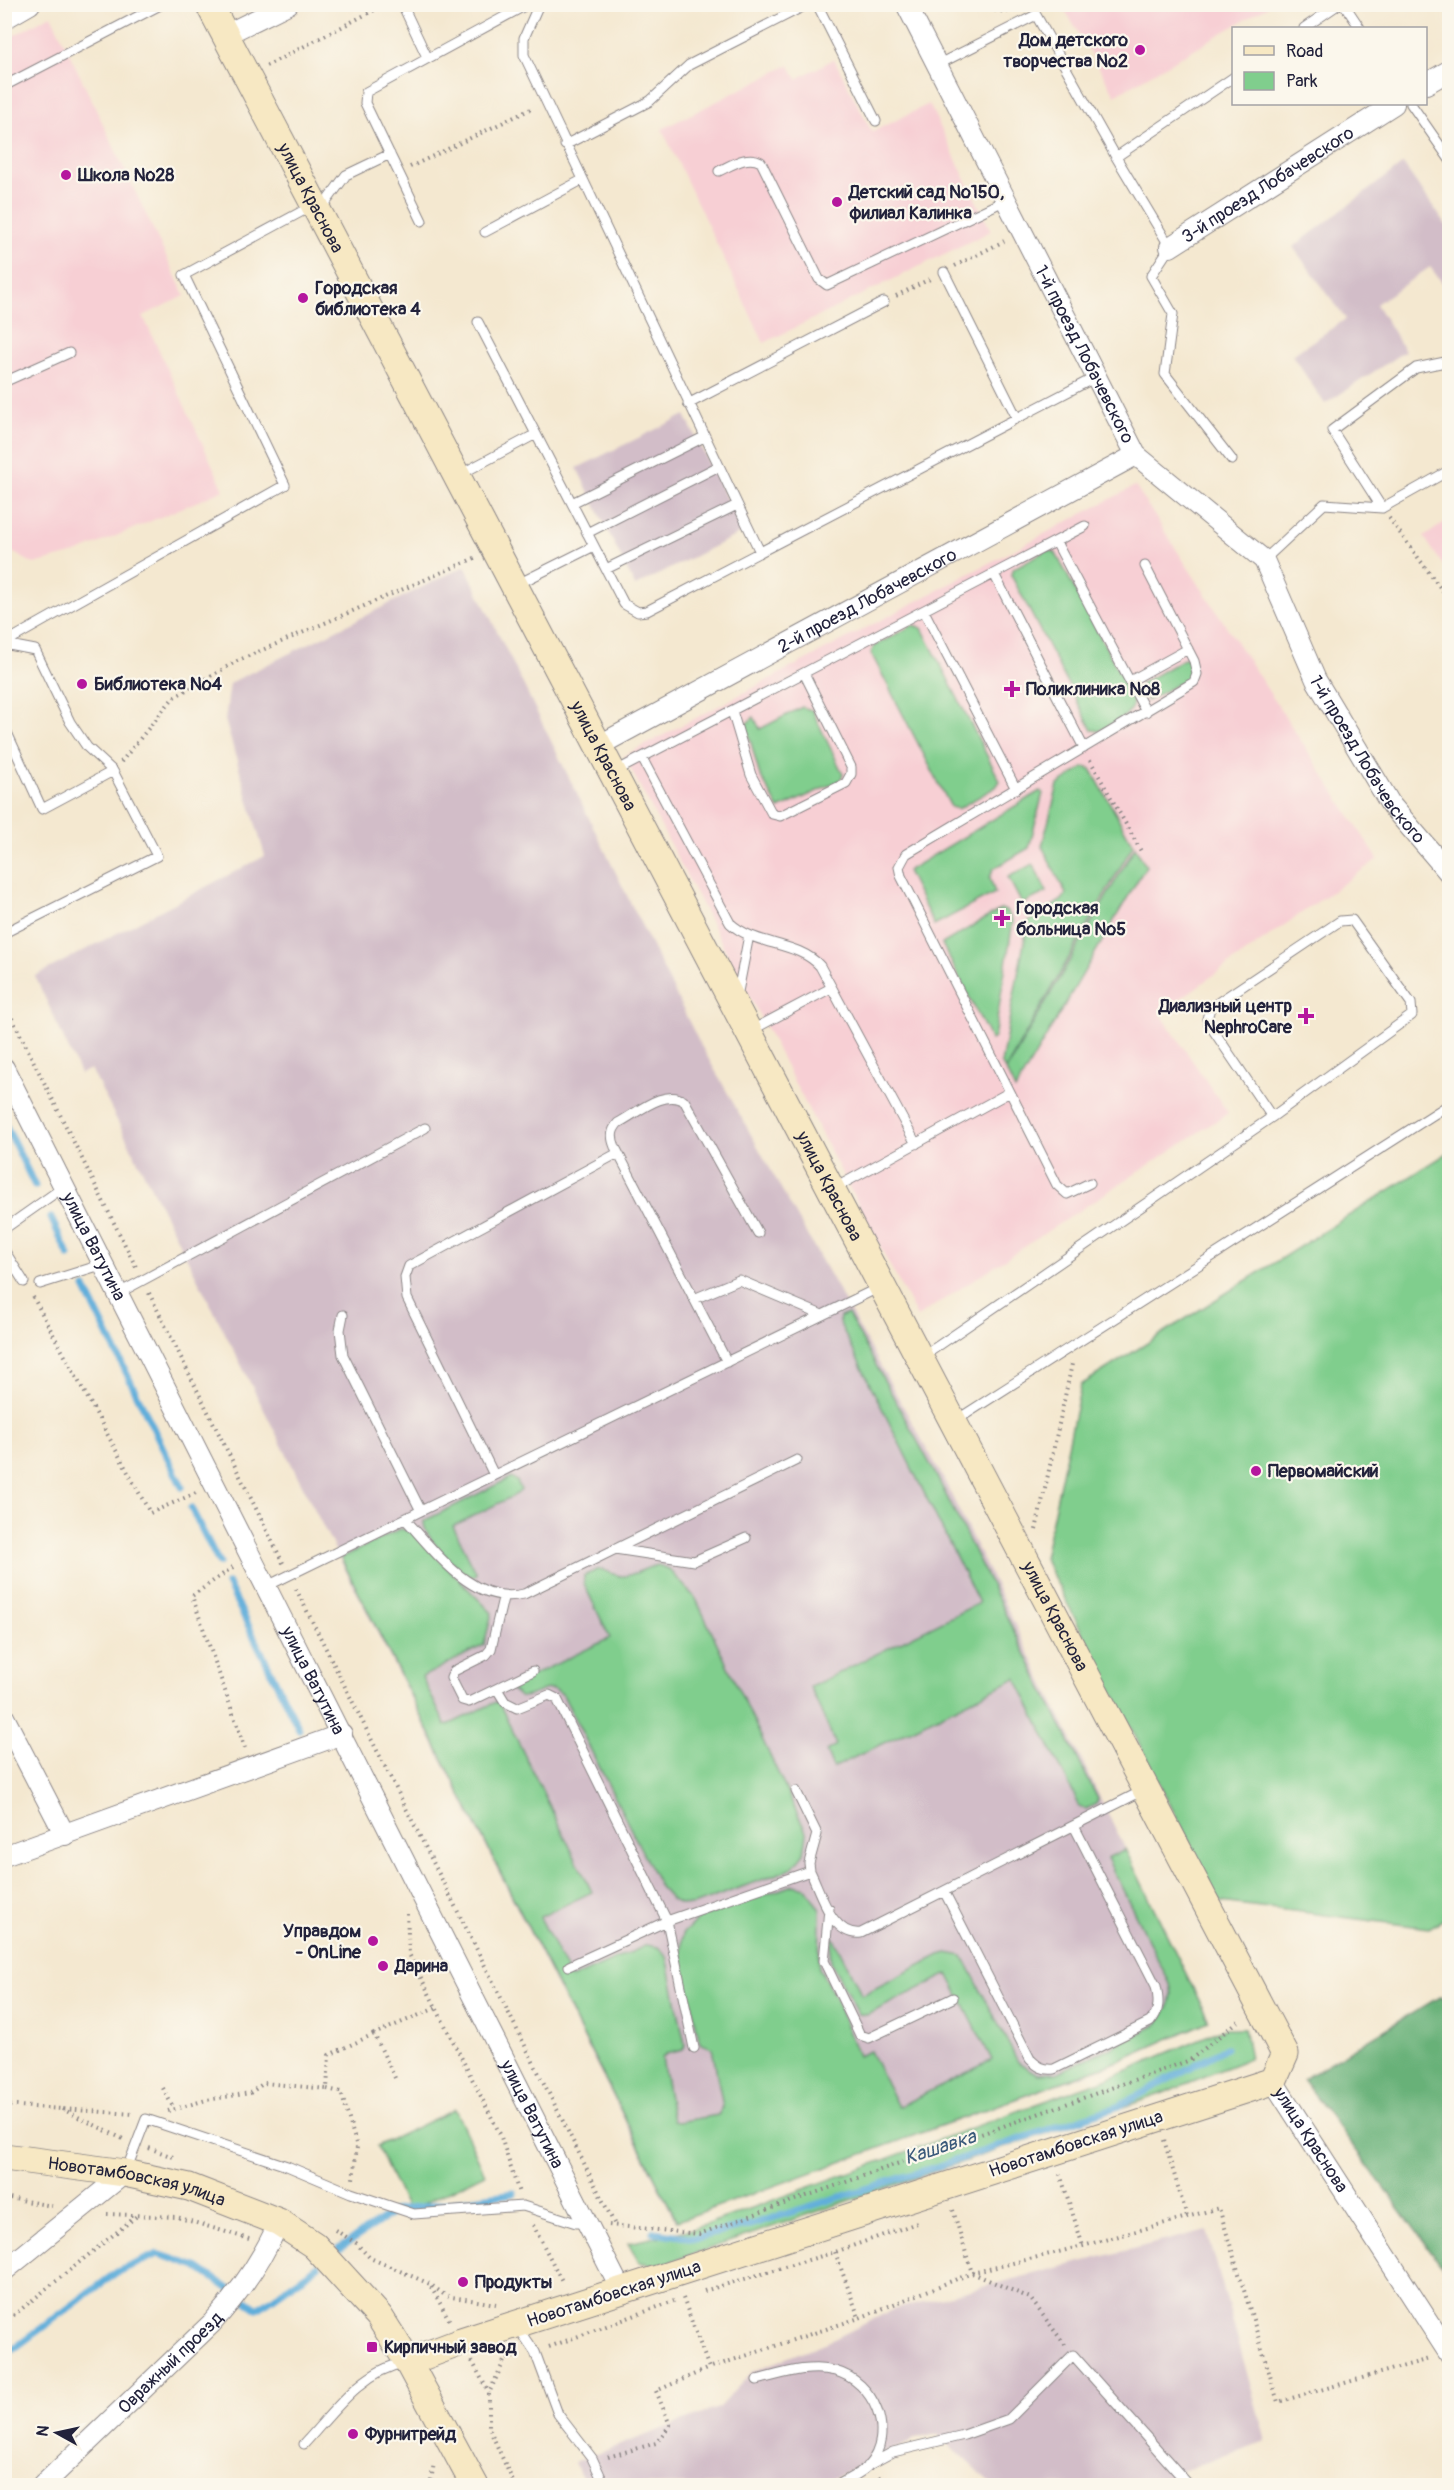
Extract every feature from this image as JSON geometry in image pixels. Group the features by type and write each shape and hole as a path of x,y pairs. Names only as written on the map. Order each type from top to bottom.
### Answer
{"street":[{"path":"4,19 30,4"},
{"name":"улица Краснова","path":"209,4 1285,2054 1273,2080 1444,2357"},
{"path":"225,35 288,4"},
{"name":"1-й проезд Лобачевского","path":"906,4 1136,455 1264,560 1316,680 1391,805 1449,874"},
{"path":"1427,83 1449,70"},
{"name":"3-й проезд Лобачевского","path":"1170,247 1392,105"},
{"name":"2-й проезд Лобачевского","path":"598,746 1136,455"},
{"name":"улица Ватутина","path":"7,1080 65,1186 622,2292"},
{"path":"4,1717 65,1835"},
{"path":"4,1856 342,1734"},
{"name":"Новотамбовская улица","path":"4,2157 125,2173 189,2187 274,2234 314,2245 379,2316 408,2362 1273,2080"},
{"path":"4,2271 125,2173"},
{"name":"Овражный проезд","path":"42,2486 212,2323 234,2298 274,2234"},
{"path":"408,2362 467,2481"}],"lane":[{"path":"4,86 162,4"},
{"path":"402,4 427,57"},
{"path":"422,221 365,103 366,92 528,4"},
{"path":"538,4 527,30 524,55 760,552"},
{"path":"565,145 650,101 689,65 808,4"},
{"path":"817,4 876,121"},
{"path":"1306,27 1344,7 1358,4"},
{"path":"1344,7 1359,27"},
{"path":"937,65 1036,15 1170,247 1151,276 1173,314 1165,374 1232,460"},
{"path":"1116,157 1232,78"},
{"path":"1412,105 1449,160"},
{"path":"4,644 285,485 184,275 316,209 346,175 390,154"},
{"path":"719,171 745,159 751,158 761,162 819,279 827,285 1006,200"},
{"path":"485,232 582,180"},
{"path":"944,272 1017,418"},
{"path":"688,404 884,302"},
{"path":"478,322 624,604 639,612 647,611 1096,376"},
{"path":"4,382 69,353"},
{"path":"1382,508 1332,430 1416,368 1449,361"},
{"path":"456,476 536,434"},
{"path":"572,503 704,437"},
{"path":"587,533 719,466"},
{"path":"1264,560 1324,504 1382,508 1449,470"},
{"path":"606,569 737,505"},
{"path":"612,773 1085,526"},
{"path":"1056,542 1146,712"},
{"path":"514,586 594,546"},
{"path":"1090,1183 1073,1193 1062,1191 901,876 899,867 906,854 1194,682 1197,674 1196,665 1145,566"},
{"path":"994,574 1084,748"},
{"path":"924,611 1016,789"},
{"path":"4,644 35,650 70,722 87,747 113,771 157,856 4,933"},
{"path":"1130,681 1188,649"},
{"path":"732,711 751,775 772,814 780,816 846,783 850,779 851,767 804,673"},
{"path":"4,726 42,809 113,771"},
{"path":"642,758 730,922 749,935 814,960 916,1144"},
{"path":"920,1358 1272,1118 1413,1015 1410,1003 1352,920 1340,921 1210,1008 1208,1012 1209,1024 1272,1118"},
{"path":"735,1006 749,935"},
{"path":"748,1032 831,988"},
{"path":"831,1190 1010,1092"},
{"path":"727,1362 611,1138 618,1123 665,1097 679,1098 685,1102 758,1233"},
{"path":"953,1422 1449,1104"},
{"path":"119,1293 425,1128"},
{"path":"494,1475 407,1298 405,1277 409,1266 618,1153"},
{"path":"4,1229 65,1186"},
{"path":"4,1250 24,1282"},
{"path":"40,1284 104,1264"},
{"path":"694,1299 739,1280 822,1316"},
{"path":"267,1586 882,1286"},
{"path":"343,1315 340,1337 343,1354 421,1511"},
{"path":"405,1519 466,1579 489,1594 503,1598 524,1594 797,1460"},
{"path":"615,1549 694,1561 746,1538"},
{"path":"503,1598 488,1653 451,1674 465,1702 533,1671"},
{"path":"497,1689 505,1702 517,1708 549,1695 557,1699 667,1921 694,2048"},
{"path":"796,1791 817,1834 809,1863 810,1871 829,1909 844,1931 861,1933 1146,1789"},
{"path":"944,1891 1030,2059 1036,2066 1054,2069 1150,2022 1156,2015 1158,2005 1156,1986 1074,1826"},
{"path":"569,1966 667,1921 810,1871"},
{"path":"829,1909 824,1961 860,2035 869,2038 953,1998"},
{"path":"125,2173 146,2119 287,2166 351,2193 414,2214 523,2206 576,2223 588,2223"},
{"path":"517,2325 535,2352 558,2414 592,2458 605,2486"},
{"path":"836,2486 893,2452 964,2435 1009,2419 1073,2355 1190,2486"},
{"path":"304,2444 358,2386 388,2365 408,2362"},
{"path":"757,2380 800,2370 835,2371 864,2387 881,2414 880,2445 867,2466"}],"path":[{"path":"262,68 386,4"},
{"path":"941,4 1036,15"},
{"path":"399,172 545,103"},
{"path":"1382,508 1449,601"},
{"path":"113,771 174,698 219,671 237,661 495,550"},
{"path":"1084,748 1142,853"},
{"path":"4,1002 615,2226"},
{"path":"24,1282 150,1513 216,1485"},
{"path":"1029,1566 1076,1344"},
{"path":"251,1554 192,1596 251,1767"},
{"path":"407,1907 409,1954 500,2134 523,2206 565,2282 555,2285"},
{"path":"327,2089 329,2055 436,2008"},
{"path":"588,2223 699,2234 1190,2060 1242,2019"},
{"path":"374,2034 395,2078"},
{"path":"4,2104 130,2113 146,2119 206,2100 250,2093 264,2083 341,2092 357,2147 351,2193"},
{"path":"163,2088 174,2109"},
{"path":"1164,2140 1187,2217"},
{"path":"1060,2174 1083,2246"},
{"path":"4,2197 76,2211 177,2217 274,2234"},
{"path":"592,2458 614,2457 656,2444 669,2425 656,2391 709,2368 859,2318 972,2273 1083,2246 1219,2208 1278,2402 1418,2360 1444,2357"},
{"path":"953,2210 972,2273 1030,2298 1073,2355"},
{"path":"4,2323 138,2215"},
{"path":"356,2243 370,2258 430,2284 446,2296 495,2304 505,2301"},
{"path":"835,2252 859,2318"},
{"path":"683,2298 709,2368"},
{"path":"515,2486 489,2428 489,2393 505,2359 535,2352"}],"shaded area":[{"name":"Дом детского творчества №2","path":"1062,5 1270,5 1232,27 1115,95"},
{"name":"Школа №28","path":"51,15 185,296 143,316 224,490 76,553 34,564 5,548 4,41"},
{"name":"Детский сад №150, филиал Калинка","path":"834,59 872,132 929,104 991,231 764,343 662,129 789,65 797,79"},
{"path":"1403,164 1449,229 1449,291 1430,267 1376,304 1405,351 1325,404 1292,355 1346,319 1293,247"},
{"path":"685,415 743,532 635,586 577,468"},
{"name":"Городская больница №5","path":"1135,486 1378,859 1160,1013 1228,1113 917,1317 624,756"},
{"path":"1449,519 1449,574 1424,537"},
{"path":"465,566 698,1040 940,1472 1210,2021 1110,2066 676,2222 91,1069 80,1074 35,976 265,856 225,720 230,683"},
{"path":"1207,2230 1266,2441 1173,2474 1161,2486 993,2485 937,2434 914,2439 819,2485 584,2485 575,2462 718,2408 753,2371 832,2340 892,2310"}],"green space":[{"path":"1047,550 1055,552 1133,698 1133,704 1127,714 1099,731 1092,730 1011,575 1014,568"},
{"path":"913,625 922,628 1000,781 996,787 958,809 951,807 871,653 874,646"},
{"path":"1187,657 1191,667 1187,679 1147,701 1140,684"},
{"path":"802,707 812,710 843,774 841,780 779,809 759,773 746,724 754,717 760,729"},
{"path":"1084,767 1091,769 1133,845 1005,1070 1001,1063 1028,922 1062,900 1066,894 1042,846 1058,785"},
{"path":"1040,791 1043,793 1029,848 993,869 990,878 995,893 934,925 907,871"},
{"path":"1135,847 1146,866 1015,1090 1006,1071"},
{"path":"1033,864 1047,892 1022,904 1008,877"},
{"path":"1001,909 1007,911 1013,921 994,1038 991,1040 942,944"},
{"name":"Первомайский","path":"1449,1152 1449,1916 1429,1928 1220,1902 1044,1558 1081,1385"},
{"path":"848,1314 936,1475 1098,1799 1096,1804 1086,1809 1080,1807 1016,1678 833,1768 826,1751 836,1745 810,1687 979,1603 839,1322 840,1317"},
{"path":"510,1478 517,1481 521,1490 517,1494 453,1526 476,1572 475,1576 469,1576 434,1543 428,1535 424,1521"},
{"path":"400,1529 411,1531 492,1613 484,1645 422,1677 446,1726 498,1701 592,1892 540,1917 571,1979 647,1945 658,1947 667,1956 685,2045 683,2050 666,2054 662,2058 673,2121 718,2115 723,2107 712,2048 700,2043 681,1953 683,1933 699,1918 793,1885 806,1888 820,1910 819,1968 835,1997 858,2056 870,2051 898,2107 992,2060 948,1974 867,2015 859,2014 832,1964 830,1956 833,1937 862,1995 940,1955 947,1953 963,1956 1018,2062 1037,2074 1057,2073 1157,2025 1170,2004 1172,1994 1170,1984 1107,1858 1125,1849 1209,2021 1109,2065 677,2221 341,1558"},
{"path":"658,1565 669,1569 696,1599 807,1834 804,1853 791,1869 693,1905 673,1901 659,1885 563,1695 558,1691 547,1689 520,1697 509,1687 610,1638 584,1584 584,1576 599,1569 626,1576"},
{"path":"1441,1996 1450,2005 1449,2275 1303,2079"},
{"path":"1225,2028 1244,2028 1250,2058 1161,2094 658,2266 639,2262 628,2243 697,2228 1114,2076"},
{"path":"455,2109 485,2174 408,2211 377,2146"}],"waterway":[{"path":"4,1122 35,1186"},
{"path":"51,1218 69,1256"},
{"path":"85,1288 182,1487"},
{"path":"191,1508 219,1563"},
{"path":"228,1584 299,1729"},
{"name":"Кашавка","path":"653,2232 695,2238 747,2226 942,2165 1119,2106 1226,2048"},
{"path":"340,2248 395,2211 514,2193"},
{"path":"4,2356 117,2272 158,2254 197,2267 258,2309 318,2266"}],"place":[{"name":"Дом детского творчества №2","path":"1140,50"},
{"name":"Школа №28","path":"66,175"},
{"name":"Детский сад №150, филиал Калинка","path":"837,202"},
{"name":"Городская библиотека 4","path":"303,298"},
{"name":"Библиотека №4","path":"82,684"},
{"name":"Поликлиника №8","path":"1012,689"},
{"name":"Городская больница №5","path":"1002,918"},
{"name":"Диализный центр NephroCare","path":"1306,1016"},
{"name":"Первомайский","path":"1256,1471"},
{"name":"Управдом - OnLine","path":"373,1941"},
{"name":"Дарина","path":"383,1966"},
{"name":"Продукты","path":"463,2282"},
{"name":"Кирпичный завод","path":"372,2347"},
{"name":"Фурнитрейд","path":"353,2434"}]}
